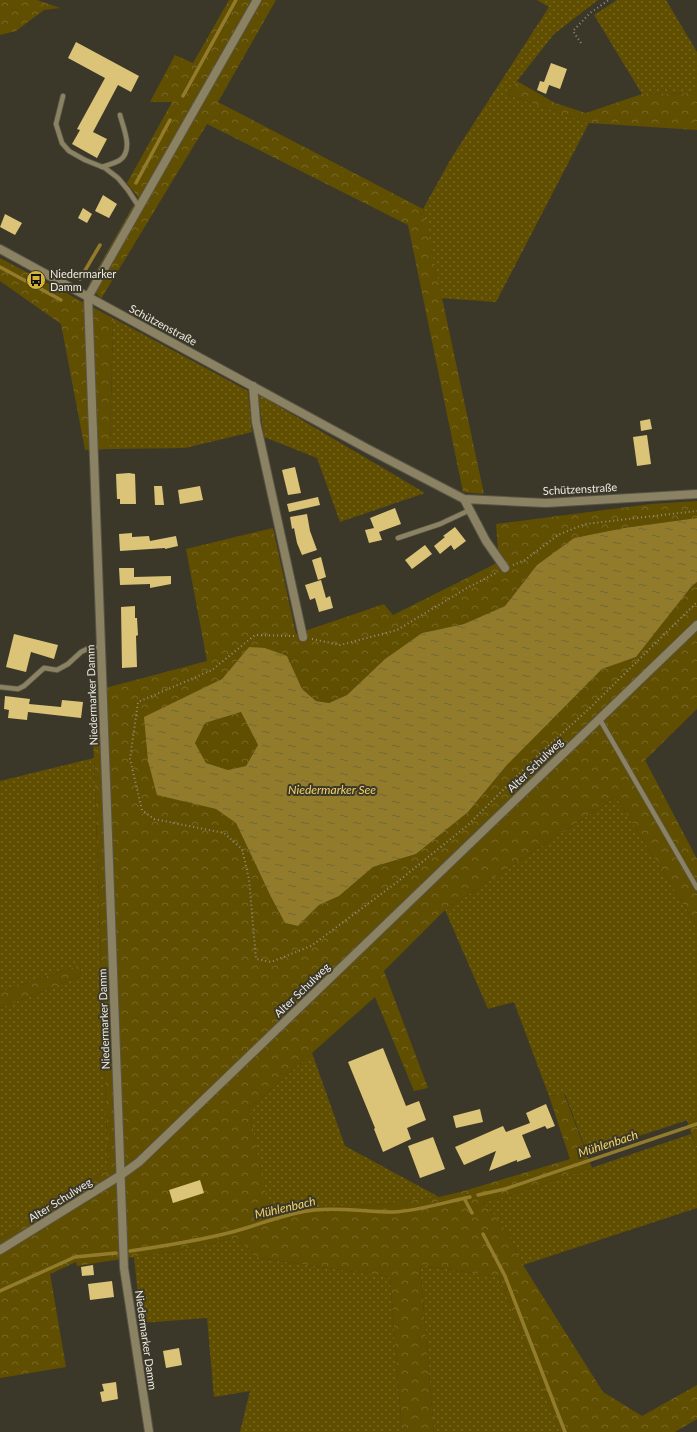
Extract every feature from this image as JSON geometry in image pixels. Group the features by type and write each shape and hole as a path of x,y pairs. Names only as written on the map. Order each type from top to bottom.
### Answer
{"street":[{"path":"88,297 257,0"},
{"name":"Schützenstraße","path":"0,249 368,449 464,499 546,503 697,494"},
{"name":"Niedermarker Damm","path":"88,297 124,1268 149,1432"},
{"path":"253,386 256,422 303,637"},
{"path":"464,499 486,540 505,568"},
{"name":"Alter Schulweg","path":"0,1250 121,1175 139,1162 697,625"}],"lane":[{"path":"63,96 56,124 62,143 69,151 102,167 118,178 139,207"},
{"path":"102,167 120,160 126,154 127,146 120,114"},
{"path":"398,538 440,524 470,510"},
{"path":"0,687 18,689 24,686 44,668 58,670 68,664 81,652 91,647 102,647"},
{"path":"599,718 697,888"}],"path":[{"path":"580,44 573,31 590,13 609,0"},
{"path":"697,511 585,524 558,535 525,560 505,568 467,588 397,630 340,645 303,637 255,635 212,670 138,702 130,759 142,810 154,819 224,833 242,850 249,879 256,959 271,962 311,946 396,883 468,825 534,759 591,707 697,602"}],"green space":[{"path":"0,0 37,0 60,8 44,10 16,31 0,35"},
{"path":"229,0 276,0 218,102 423,209 484,494 463,492 408,225 207,124 101,299 89,284 138,197 127,183 172,102 150,102 175,55 193,63"},
{"path":"537,0 598,0 554,34 517,81 508,95 589,123 496,302 441,298 423,209 452,157 549,7"},
{"path":"617,0 666,0 697,52 697,93 642,94 594,15"},
{"path":"517,81 555,103 586,113 642,94 697,93 697,130 589,123 508,95"},
{"path":"0,258 113,318 110,449 85,450 61,324 0,281"},
{"path":"113,318 248,391 252,432 185,448 110,449"},
{"path":"258,394 425,493 340,522 317,458 264,437"},
{"path":"697,501 697,518 624,528 574,538 537,565 505,606 464,624 422,633 385,659 347,695 329,703 316,701 302,689 287,656 249,647 222,679 144,718 192,803 216,809 236,823 285,923 298,926 319,905 339,896 373,867 416,854 468,812 506,766 602,669 636,657 691,587 697,582 697,709 645,760 697,859 697,926 616,797 445,910 384,971 428,1088 414,1091 375,997 249,1109 269,1209 376,1205 439,1197 464,1191 570,1159 549,1096 564,1094 592,1168 509,1196 482,1202 499,1220 523,1265 603,1392 642,1416 697,1385 697,1419 675,1432 560,1432 499,1277 420,1265 434,1432 402,1432 390,1277 259,1258 236,1238 173,1252 77,1266 76,1262 50,1274 66,1367 0,1378 0,1239 108,1169 94,758 90,692 207,661 186,549 273,528 296,634 384,604 393,615 499,562 496,524 651,504"},
{"path":"241,712 258,745 246,766 228,770 206,763 195,743 205,723"},
{"path":"94,758 108,1169 0,1239 0,1008 81,976 80,965 0,992 0,781"},
{"path":"616,797 697,926 697,1117 587,1153 565,1094 549,1096 514,1002 488,1009 445,910"},
{"path":"80,965 81,976 0,1008 0,992"},
{"path":"312,1053 345,1146 439,1197 376,1205 268,1209 249,1109"},
{"path":"697,1117 697,1151 687,1120"},
{"path":"691,1134 697,1151 697,1208 523,1265 499,1220 482,1202 509,1196"},
{"path":"236,1238 259,1258 390,1277 402,1432 240,1432 250,1391 214,1397 207,1318 141,1323 134,1257 173,1252"},
{"path":"420,1265 499,1277 560,1432 434,1432"}],"water":[{"name":"Niedermarker See","path":"697,518 697,582 691,587 636,657 602,669 506,766 468,812 416,854 373,867 339,896 319,905 298,926 285,923 236,823 216,809 157,795 148,761 144,717 222,679 249,647 265,648 287,656 302,689 316,701 329,703 347,695 385,659 422,633 464,624 505,606 537,565 574,538 624,528","holes":["241,712 258,745 246,766 228,770 206,763 195,743 205,723"]}],"building":[{"path":"76,42 139,76 131,92 118,85 93,132 107,139 97,158 72,144 80,130 77,129 105,78 68,58"},
{"path":"551,63 567,69 560,89 549,85 546,94 537,90 540,81 544,82"},
{"path":"103,195 117,204 109,218 95,211"},
{"path":"83,208 92,214 87,223 78,218"},
{"path":"5,214 22,223 15,235 0,227"},
{"path":"650,419 652,429 641,431 640,421"},
{"path":"647,435 651,464 637,466 633,437"},
{"path":"295,467 301,493 288,495 282,470"},
{"path":"116,474 135,474 136,504 120,504 120,499 117,499"},
{"path":"154,486 162,486 164,505 155,505"},
{"path":"200,486 203,500 180,504 178,490"},
{"path":"318,497 320,505 289,512 287,504"},
{"path":"395,508 401,524 379,532 382,540 369,543 365,530 374,528 370,518"},
{"path":"307,514 310,531 317,550 302,555 297,543 294,528 292,529 290,517"},
{"path":"455,527 466,541 454,550 451,545 440,554 434,546 445,537 443,536"},
{"path":"132,533 132,537 149,536 150,541 176,536 178,546 165,549 120,551 119,534"},
{"path":"425,545 432,554 412,569 405,560"},
{"path":"321,557 326,577 318,580 312,560"},
{"path":"119,568 134,568 134,577 171,576 171,584 150,588 150,584 120,585"},
{"path":"321,580 326,598 330,596 333,608 319,612 315,598 310,600 305,585"},
{"path":"135,606 135,618 137,618 138,635 136,636 137,667 122,668 121,607"},
{"path":"14,634 58,645 54,659 31,652 26,672 6,667"},
{"path":"5,696 30,699 29,704 61,707 62,700 83,702 81,718 28,712 27,720 8,718 9,710 4,709"},
{"path":"383,1048 406,1106 419,1101 426,1120 407,1128 411,1139 383,1152 374,1129 375,1128 348,1062"},
{"path":"546,1104 555,1126 547,1129 545,1126 522,1135 531,1157 517,1162 517,1160 489,1171 496,1151 464,1165 455,1147 503,1126 506,1132 530,1123 526,1113"},
{"path":"480,1109 483,1122 456,1128 453,1116"},
{"path":"433,1137 445,1169 420,1178 408,1146"},
{"path":"200,1180 204,1193 173,1203 169,1190"},
{"path":"93,1265 94,1275 82,1276 81,1267"},
{"path":"112,1281 114,1297 90,1300 88,1284"},
{"path":"179,1348 182,1365 166,1368 163,1351"},
{"path":"116,1382 118,1399 102,1402 100,1392 104,1391 102,1384"}],"waterway":[{"path":"183,96 236,0"},
{"path":"136,183 170,120"},
{"path":"80,279 100,245"},
{"path":"0,267 61,300"},
{"name":"Mühlenbach","path":"478,1195 505,1189 697,1124"},
{"name":"Mühlenbach","path":"130,1251 219,1235 283,1216 314,1210 334,1209 393,1212 422,1208 470,1197"},
{"path":"464,1198 472,1213"},
{"path":"483,1234 505,1276 565,1432"},
{"name":"Mühlenbach","path":"0,1291 75,1257 116,1253"}],"place":[{"name":"Niedermarker Damm","path":"36,280"}]}
